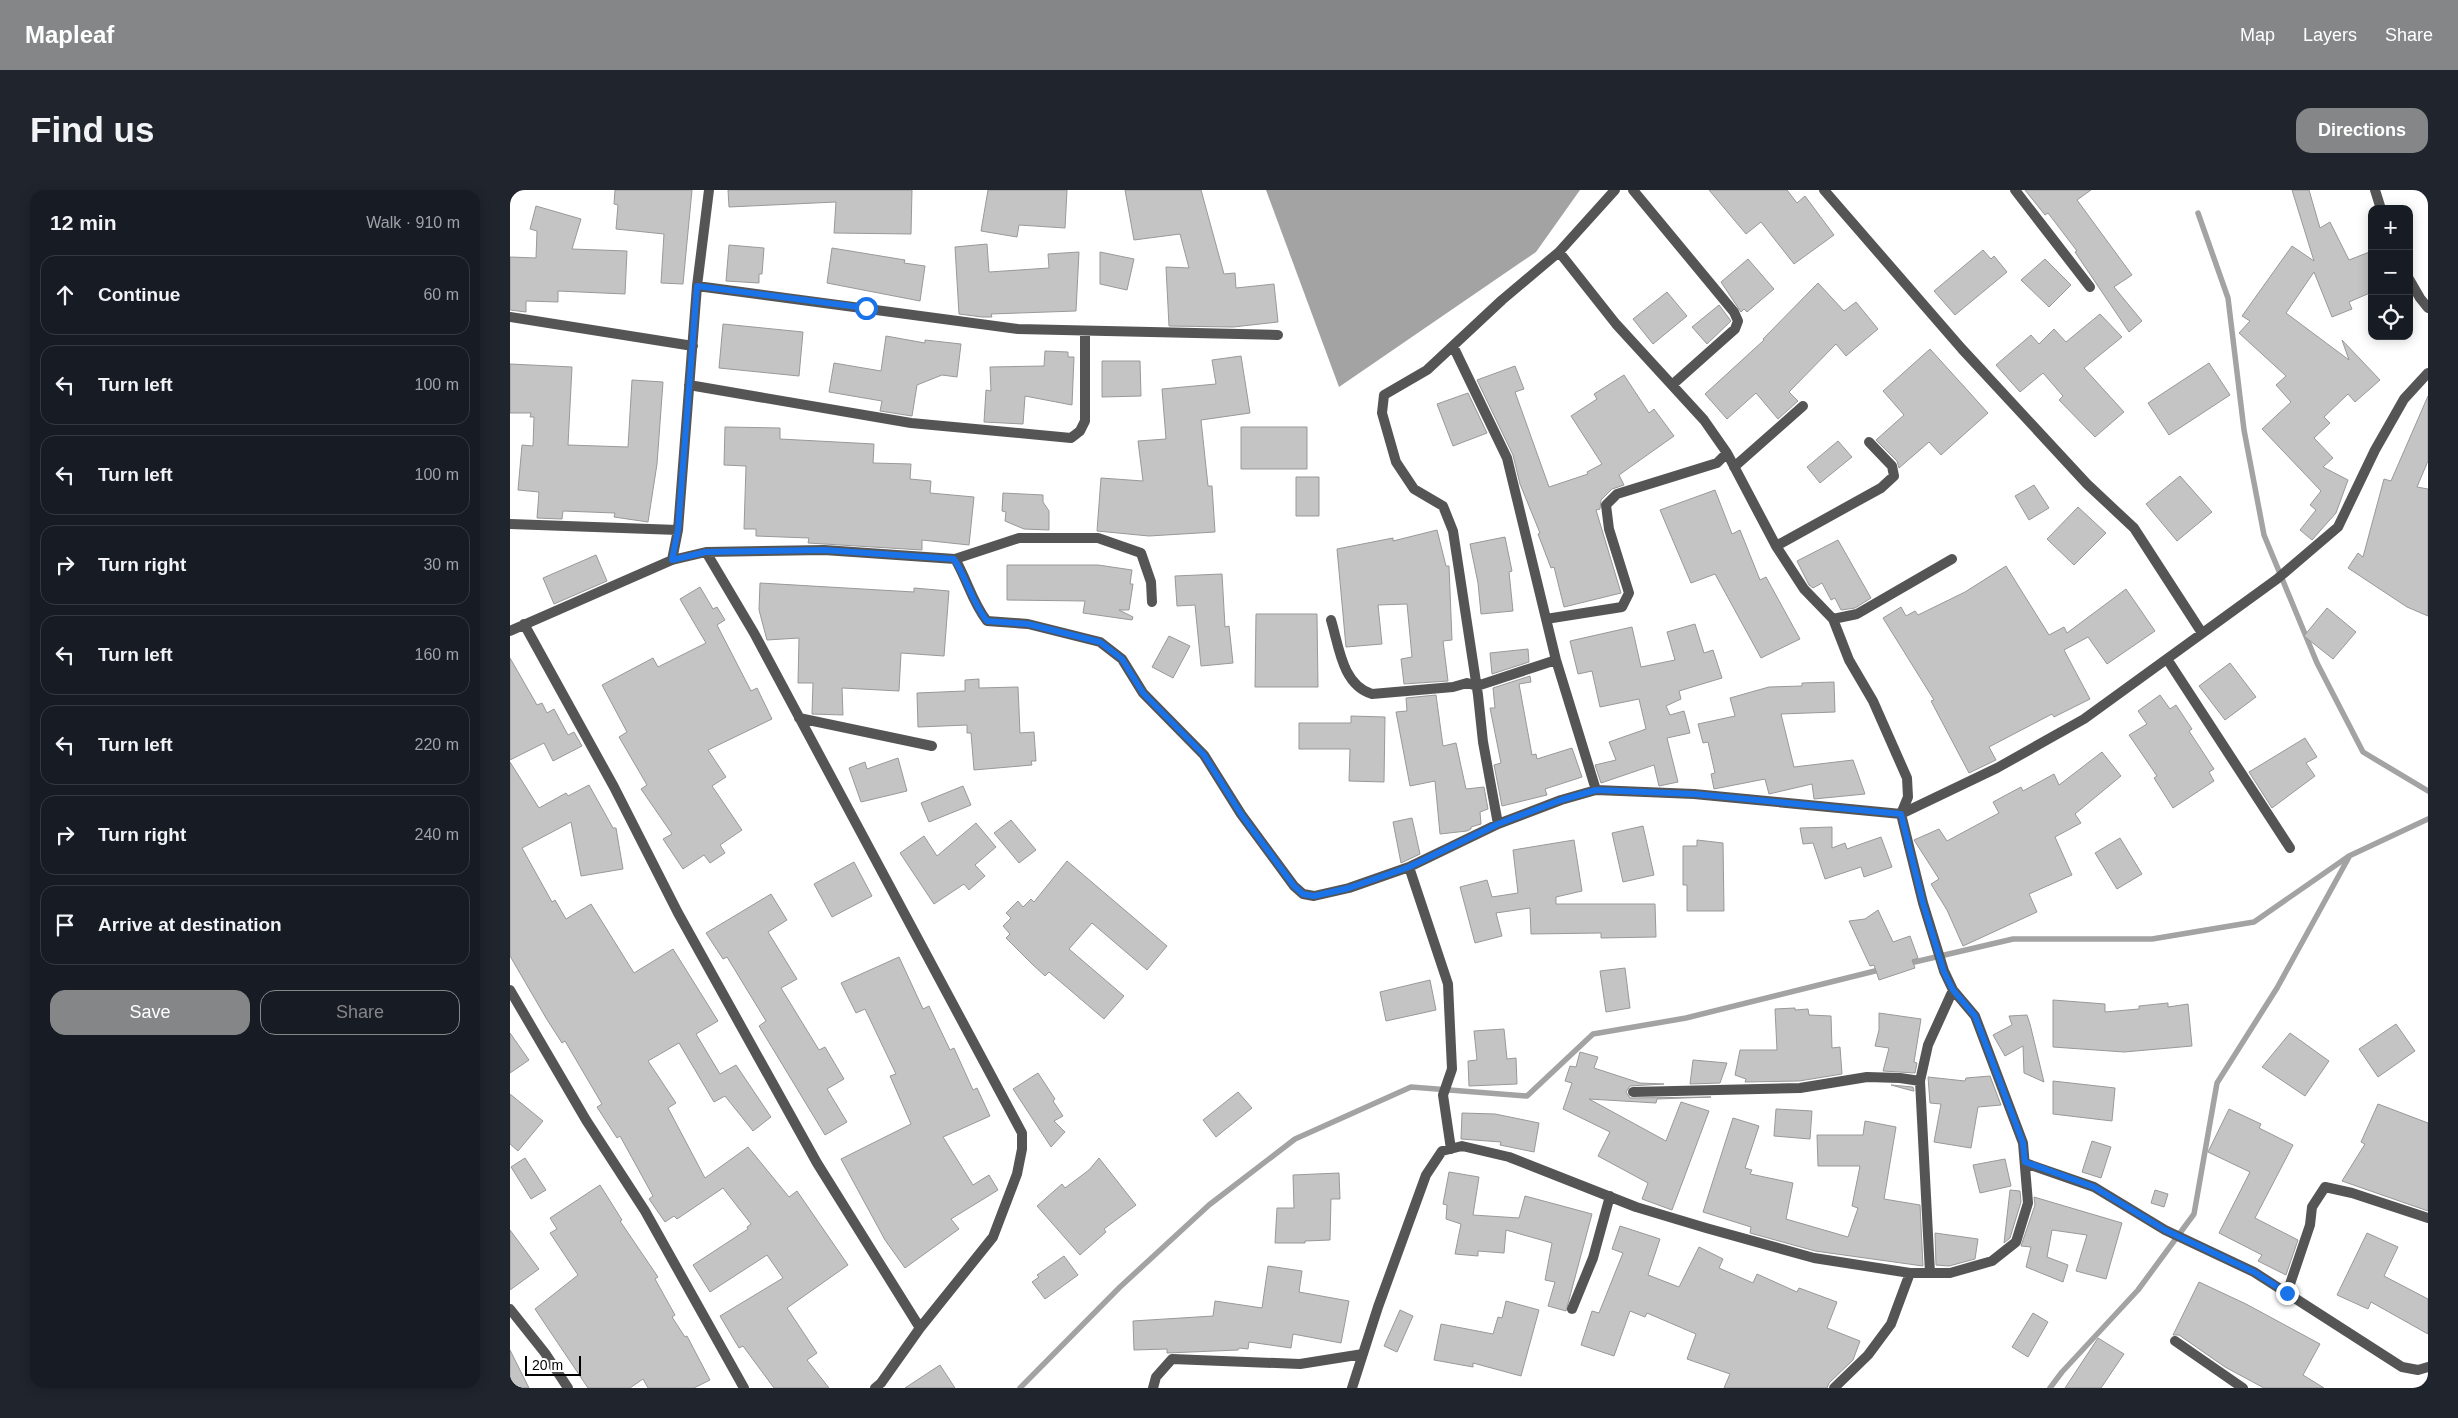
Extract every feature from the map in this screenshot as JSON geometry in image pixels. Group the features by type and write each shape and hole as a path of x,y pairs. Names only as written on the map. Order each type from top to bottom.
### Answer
{"street":[{"path":"672,560 678,530 697,286 708,190"},
{"path":"1498,824 1483,742 1477,686 1452,531 1443,506 1414,489 1396,462 1382,413 1384,395 1427,370 1502,300 1560,252 1615,190"},
{"path":"1633,190 1734,312 1738,321 1735,329 1672,385"},
{"path":"1824,190 1962,349 2087,484 2134,528 2202,633"},
{"path":"2015,190 2090,287"},
{"path":"2375,190 2380,205"},
{"path":"1352,1388 1426,1176 1442,1151 1462,1146 1509,1157 1644,1209 1814,1258 1910,1273 1950,1273 1992,1261 2016,1242 2028,1203 2023,1143 1975,1016 1953,990 1944,972 1923,903 1901,814 1908,797 1907,778 1873,701 1849,660 1833,619 1804,589 1776,546 1727,452 1704,420 1616,324 1560,252"},
{"path":"697,286 1018,329 1278,335"},
{"path":"2413,286 2428,308"},
{"path":"510,318 693,346"},
{"path":"690,385 911,423 1071,438 1080,431 1085,421 1086,331"},
{"path":"1453,346 1507,458 1556,660 1596,790"},
{"path":"954,559 966,578 975,606 987,621 1028,624 1100,642 1122,659 1143,693 1204,755 1241,814 1294,886 1303,894 1314,896 1349,888 1409,867 1498,824 1561,800 1596,790 1694,794 1901,814 1997,768 2084,719 2277,579 2338,527 2375,450 2404,399 2428,373"},
{"path":"1734,467 1803,406"},
{"path":"1776,546 1881,488 1894,476 1892,466 1869,442"},
{"path":"1546,619 1622,607 1629,593 1609,529 1606,505 1617,494 1717,463 1727,452"},
{"path":"510,524 678,530"},
{"path":"510,631 672,560 706,552 824,550 954,559 1019,538 1098,538 1141,553 1151,582 1152,602"},
{"path":"706,552 754,633 1022,1133 1022,1149 1017,1174 993,1237 920,1328 882,1383 875,1388"},
{"path":"1833,619 1856,614 1952,559"},
{"path":"1331,620 1346,671 1362,692 1372,694 1467,683 1477,686 1556,660"},
{"path":"524,624 614,786 678,913 817,1163 920,1328"},
{"path":"2167,659 2290,848"},
{"path":"799,718 932,746"},
{"path":"1409,867 1448,984 1452,1069 1443,1095 1451,1149"},
{"path":"510,990 586,1120 645,1211 744,1388"},
{"path":"1930,1273 1920,1081 1928,1045 1953,990"},
{"path":"1633,1092 1800,1088 1867,1077 1920,1081"},
{"path":"2025,1162 2094,1187 2165,1230 2254,1272 2402,1367 2418,1370 2428,1367"},
{"path":"2287,1293 2310,1225 2312,1207 2325,1187 2352,1193 2428,1218"},
{"path":"1572,1309 1593,1258 1610,1196"},
{"path":"1834,1388 1868,1355 1891,1324 1910,1273"},
{"path":"510,1309 545,1353 568,1388"},
{"path":"2175,1341 2243,1388"},
{"path":"1153,1388 1156,1377 1172,1360 1300,1364 1363,1354"}],"shaded area":[{"path":"1266,190 1580,190 1536,252 1339,387"}],"building":[{"path":"615,190 692,190 683,284 661,283 664,234 616,229 618,205 614,204"},
{"path":"728,190 912,190 911,234 834,233 836,202 729,207"},
{"path":"988,190 1067,190 1065,228 1019,225 1017,237 981,231"},
{"path":"1125,190 1201,190 1224,274 1235,273 1236,288 1274,284 1278,322 1233,327 1169,326 1166,267 1189,268 1180,234 1134,240"},
{"path":"1709,190 1787,190 1797,203 1805,196 1834,235 1794,264 1761,222 1746,234"},
{"path":"2025,190 2091,190 2077,200 2132,275 2114,287 2142,321 2129,332 2075,252 2077,251 2048,213 2045,215"},
{"path":"2292,190 2309,190 2320,228 2330,222 2349,260 2368,253 2368,294 2349,302 2352,309 2332,317 2314,272 2286,313 2349,360 2342,340 2380,380 2355,402 2348,394 2324,417 2330,423 2314,438 2333,458 2323,467 2348,480 2336,513 2312,540 2300,530 2316,510 2310,505 2321,491 2262,429 2291,402 2276,385 2286,376 2239,333 2250,321 2242,316 2292,246 2314,261"},
{"path":"536,206 581,219 572,249 627,251 625,294 558,291 558,302 526,301 526,312 510,310 510,257 536,258 537,231 530,229"},
{"path":"987,244 989,272 1049,268 1048,254 1079,252 1076,311 991,314 992,317 959,314 955,247"},
{"path":"729,245 764,248 762,274 759,274 759,283 726,281"},
{"path":"832,248 905,260 904,263 925,266 920,301 827,283"},
{"path":"1983,250 1991,259 1994,256 2007,272 1955,315 1934,291"},
{"path":"1100,252 1134,259 1127,290 1100,284"},
{"path":"1748,259 1774,289 1747,312 1744,309 1741,312 1721,282"},
{"path":"2045,259 2071,285 2049,307 2021,280"},
{"path":"1818,283 1844,311 1856,302 1878,329 1846,356 1836,344 1789,392 1798,401 1778,419 1756,393 1727,419 1705,394 1764,340"},
{"path":"1667,292 1687,316 1653,344 1633,319"},
{"path":"1719,305 1731,321 1707,344 1692,327"},
{"path":"2100,314 2122,337 2084,368 2124,412 2095,437 2059,400 2063,396 2043,373 2020,392 1996,365 2031,335 2039,344 2054,329 2066,342"},
{"path":"723,324 803,332 799,376 719,368"},
{"path":"886,336 925,343 925,340 961,344 957,377 942,375 917,385 912,416 880,411 882,401 829,392 834,363 881,371"},
{"path":"1930,349 1988,413 1941,455 1929,442 1899,468 1897,461 1876,440 1904,415 1883,391"},
{"path":"1045,351 1068,352 1068,357 1074,357 1072,405 1025,396 1023,424 984,422 986,390 991,391 990,367 1044,366"},
{"path":"1241,356 1250,413 1201,420 1208,486 1212,486 1215,532 1149,536 1097,531 1101,478 1143,481 1138,441 1166,439 1162,389 1216,384 1212,360"},
{"path":"1102,361 1140,361 1141,396 1102,397"},
{"path":"2209,363 2230,395 2169,435 2148,403"},
{"path":"510,364 572,367 568,445 628,447 632,380 663,382 657,464 648,522 614,517 615,513 563,511 562,519 537,518 539,492 518,490 522,445 533,446 534,417 530,417 531,413 510,413"},
{"path":"1515,366 1524,389 1515,392 1549,487 1588,474 1587,472 1602,464 1571,416 1597,399 1594,394 1624,375 1649,413 1654,409 1674,436 1619,475 1624,485 1612,489 1601,500 1600,509 1596,510 1621,593 1564,607 1554,567 1551,568 1538,534 1540,533 1520,484 1513,455 1477,380"},
{"path":"1468,393 1487,433 1453,446 1437,404"},
{"path":"2428,396 2428,461 2417,487 2428,489 2428,616 2407,607 2348,568 2358,553 2363,557 2384,479 2391,481"},
{"path":"725,427 780,428 780,439 874,444 873,463 911,464 910,479 931,481 930,493 974,497 969,545 922,540 922,550 808,543 809,538 756,536 756,529 744,529 746,466 724,465"},
{"path":"1241,427 1307,427 1307,469 1241,469"},
{"path":"1838,441 1852,457 1820,483 1807,467"},
{"path":"2180,476 2212,512 2177,541 2146,504"},
{"path":"1296,477 1319,477 1319,516 1296,516"},
{"path":"2034,485 2049,508 2029,520 2015,496"},
{"path":"1715,490 1732,534 1740,530 1760,580 1766,577 1800,639 1761,658 1715,574 1691,583 1660,510"},
{"path":"1003,493 1043,495 1043,502 1049,511 1049,530 1024,529 1005,521 1006,512 1002,511"},
{"path":"2078,507 2106,533 2074,565 2047,539"},
{"path":"1437,530 1446,566 1449,566 1452,640 1443,641 1448,681 1404,684 1401,659 1412,657 1407,604 1378,605 1382,644 1346,647 1337,549 1393,538 1393,541"},
{"path":"1505,537 1512,571 1509,572 1513,611 1481,614 1478,583 1470,544"},
{"path":"1838,540 1871,598 1855,608 1841,610 1835,598 1831,600 1822,583 1813,588 1809,585 1797,561"},
{"path":"596,555 607,581 554,604 543,578"},
{"path":"1007,565 1098,565 1132,570 1130,584 1133,584 1129,610 1119,610 1133,617 1132,620 1083,613 1085,601 1007,600"},
{"path":"2006,566 2049,635 2064,627 2067,633 2126,589 2155,631 2107,664 2088,637 2064,650 2090,699 2054,717 2052,714 1989,747 1996,760 1969,773 1931,701 1934,700 1883,618 1901,607 1906,616 1915,611 1918,615 1965,592"},
{"path":"1222,574 1225,627 1229,626 1233,663 1201,666 1195,605 1177,606 1175,576"},
{"path":"760,583 914,592 914,588 949,591 944,656 901,653 899,691 842,688 843,715 812,714 813,683 798,683 799,638 767,640 759,610"},
{"path":"700,587 713,609 717,607 725,620 717,625 751,691 757,688 772,719 708,750 726,777 712,786 742,830 720,845 725,853 710,863 704,855 683,869 663,839 672,834 641,789 647,785 619,737 627,732 602,685 653,658 658,667 706,643 680,599"},
{"path":"2327,608 2356,632 2333,659 2304,636"},
{"path":"1256,614 1317,614 1318,687 1255,687"},
{"path":"1695,624 1704,653 1713,650 1722,678 1679,691 1681,699 1666,706 1670,715 1684,711 1690,733 1667,738 1678,782 1659,786 1654,765 1601,783 1595,765 1616,760 1609,742 1646,729 1639,699 1600,707 1592,671 1578,674 1570,641 1632,627 1641,667 1675,660 1667,632"},
{"path":"1169,636 1190,646 1173,678 1152,667"},
{"path":"1528,649 1529,662 1492,674 1490,653"},
{"path":"510,658 537,705 542,703 547,713 554,709 568,735 574,732 582,746 553,761 544,743 510,760"},
{"path":"2230,663 2256,697 2225,720 2199,686"},
{"path":"1530,676 1531,682 1519,684 1532,755 1536,754 1537,759 1572,748 1582,777 1545,789 1547,795 1502,806 1494,765 1501,763 1490,708 1495,708 1493,688"},
{"path":"979,679 979,688 1018,687 1020,733 1034,732 1036,761 1031,761 1032,765 974,770 971,733 967,733 967,725 918,727 917,693 965,691 965,680"},
{"path":"1834,682 1835,712 1781,714 1794,767 1853,760 1865,794 1814,799 1812,784 1769,794 1765,779 1714,789 1711,774 1715,773 1708,742 1703,743 1698,724 1735,716 1730,698 1769,687 1802,686 1802,683"},
{"path":"1436,695 1443,746 1456,743 1466,789 1484,787 1488,809 1480,812 1481,824 1471,827 1467,831 1440,834 1435,781 1410,786 1396,712 1407,711 1406,698"},
{"path":"2160,695 2170,709 2176,705 2192,729 2189,731 2214,769 2209,772 2214,781 2173,808 2154,778 2157,776 2129,735 2147,724 2138,711"},
{"path":"1351,716 1385,717 1384,782 1349,781 1350,749 1299,749 1299,723 1351,723"},
{"path":"2305,738 2317,757 2306,763 2315,776 2272,808 2249,772"},
{"path":"2102,752 2121,776 2075,814 2081,823 2055,837 2072,875 2029,894 2037,912 1963,946 1947,910 1931,884 1939,879 1914,840 1939,829 1947,841 1999,813 1993,802 2021,787 2023,791 2054,774 2059,785"},
{"path":"898,758 907,791 861,802 849,768 865,762 867,769"},
{"path":"510,762 539,808 566,793 568,796 589,785 613,828 616,828 623,869 581,876 571,822 522,848 552,902 555,900 566,919 591,904 634,973 673,949 718,1021 696,1034 720,1074 736,1065 771,1117 753,1131 725,1096 714,1102 679,1043 648,1061 676,1103 668,1108 705,1178 748,1147 789,1197 797,1191 848,1265 787,1308 817,1353 807,1360 829,1388 774,1388 743,1346 739,1348 720,1316 783,1278 767,1255 710,1292 693,1265 748,1229 747,1227 751,1224 723,1188 677,1219 674,1216 665,1222 649,1199 653,1196 620,1136 617,1138 597,1107 602,1104 565,1041 562,1043 546,1018 510,956"},
{"path":"963,786 971,805 929,822 921,803"},
{"path":"1412,818 1420,854 1401,863 1393,822"},
{"path":"1011,820 1036,850 1019,863 994,833"},
{"path":"976,823 996,847 975,865 985,876 969,890 964,884 934,904 900,853 924,836 937,856"},
{"path":"1643,826 1654,875 1623,882 1612,833"},
{"path":"1832,827 1832,848 1845,843 1847,849 1881,837 1892,867 1864,877 1861,867 1825,879 1813,843 1803,844 1800,828"},
{"path":"2120,838 2142,874 2117,889 2095,853"},
{"path":"1574,840 1582,891 1556,897 1556,904 1655,904 1656,937 1601,938 1601,933 1531,934 1530,908 1496,913 1502,936 1475,943 1460,887 1487,880 1492,897 1518,893 1513,850"},
{"path":"1697,840 1723,843 1724,911 1687,911 1687,885 1683,885 1683,846 1697,846"},
{"path":"1067,861 1167,946 1147,970 1092,923 1069,949 1124,996 1104,1019 1049,972 1045,976 1006,938 1010,934 1003,926 1011,918 1006,913 1018,901 1023,907 1031,899 1034,902"},
{"path":"854,862 872,896 832,917 814,884"},
{"path":"771,894 787,920 768,932 797,979 781,988 819,1050 825,1047 844,1079 827,1089 847,1122 825,1135 759,1026 766,1021 727,957 723,959 706,933"},
{"path":"1878,910 1893,942 1910,936 1918,958 1912,960 1915,968 1879,980 1874,965 1870,966 1849,921 1865,919"},
{"path":"899,957 923,1009 929,1006 950,1050 954,1048 973,1090 977,1088 990,1116 943,1137 973,1185 989,1175 998,1190 951,1219 959,1229 905,1268 885,1240 841,1159 911,1124 890,1076 896,1074 865,1009 856,1013 841,983"},
{"path":"1625,968 1630,1008 1606,1012 1600,971"},
{"path":"1430,980 1436,1010 1386,1021 1380,992"},
{"path":"2053,1000 2105,1004 2105,1012 2139,1009 2139,1006 2168,1003 2168,1007 2188,1004 2192,1046 2124,1052 2053,1047"},
{"path":"1795,1008 1795,1010 1808,1009 1809,1015 1831,1016 1832,1048 1840,1047 1842,1074 1799,1081 1745,1082 1746,1079 1735,1075 1740,1050 1777,1050 1775,1009"},
{"path":"1879,1013 1921,1019 1914,1062 1917,1063 1915,1073 1883,1071 1889,1048 1875,1046 1879,1030"},
{"path":"2027,1015 2044,1082 2024,1073 2023,1046 2005,1056 1993,1035 2012,1025 2009,1016"},
{"path":"2396,1024 2415,1051 2378,1077 2359,1049"},
{"path":"1504,1029 1507,1059 1516,1058 1517,1084 1469,1086 1468,1061 1477,1060 1474,1031"},
{"path":"510,1033 529,1060 510,1073"},
{"path":"2290,1033 2329,1061 2305,1096 2262,1067"},
{"path":"1580,1052 1598,1057 1594,1068 1640,1083 1664,1084 1630,1086 1626,1092 1630,1098 1711,1097 1657,1099 1656,1103 1589,1099 1666,1141 1681,1102 1709,1111 1672,1210 1642,1199 1648,1183 1598,1156 1610,1132 1563,1109 1572,1083 1565,1081 1570,1066 1576,1067"},
{"path":"1693,1060 1727,1063 1720,1083 1690,1084"},
{"path":"1038,1073 1055,1099 1053,1101 1063,1116 1054,1121 1065,1132 1051,1147 1013,1089"},
{"path":"1990,1076 2001,1105 1978,1107 1971,1148 1934,1142 1941,1104 1930,1103 1928,1077 1965,1081 1966,1078"},
{"path":"2053,1081 2115,1088 2112,1121 2053,1114"},
{"path":"1891,1085 1913,1087 1914,1091 1913,1091"},
{"path":"1238,1092 1252,1108 1216,1137 1203,1120"},
{"path":"510,1094 543,1121 518,1151 510,1144"},
{"path":"2378,1104 2428,1123 2428,1211 2342,1181 2365,1144 2361,1142"},
{"path":"1776,1109 1812,1111 1810,1139 1774,1136"},
{"path":"2229,1109 2261,1124 2259,1128 2293,1145 2255,1218 2298,1240 2286,1275 2258,1261 2262,1255 2219,1233 2250,1172 2208,1152"},
{"path":"1462,1113 1495,1114 1539,1123 1534,1152 1500,1145 1501,1142 1461,1139"},
{"path":"1733,1118 1759,1126 1745,1168 1752,1170 1750,1174 1793,1183 1786,1219 1848,1237 1858,1208 1852,1206 1860,1166 1818,1166 1817,1135 1863,1135 1865,1121 1896,1127 1884,1199 1920,1205 1923,1266 1815,1251 1750,1233 1751,1227 1703,1212"},
{"path":"2092,1141 2111,1147 2101,1178 2082,1172"},
{"path":"525,1158 546,1190 531,1199 511,1167"},
{"path":"1099,1158 1136,1205 1104,1229 1106,1232 1080,1255 1037,1206 1062,1184 1065,1188 1089,1170"},
{"path":"2005,1159 2011,1186 1980,1193 1973,1165"},
{"path":"1449,1172 1479,1177 1473,1215 1519,1218 1525,1196 1592,1214 1566,1311 1548,1306 1555,1282 1545,1280 1552,1243 1506,1230 1504,1253 1478,1251 1478,1256 1455,1254 1461,1224 1446,1219 1447,1205 1443,1204"},
{"path":"1339,1173 1340,1199 1331,1199 1330,1240 1305,1241 1305,1243 1275,1243 1277,1208 1294,1208 1293,1175"},
{"path":"600,1185 622,1220 620,1221 658,1277 655,1279 675,1315 672,1317 685,1337 687,1336 710,1380 694,1388 648,1388 643,1379 630,1388 588,1388 535,1309 578,1275 550,1233 557,1229 550,1218"},
{"path":"2010,1190 2020,1191 2021,1202 2010,1238 2004,1243"},
{"path":"2155,1190 2168,1194 2164,1207 2151,1203"},
{"path":"2034,1197 2122,1223 2106,1279 2076,1271 2087,1235 2052,1230 2047,1257 2068,1265 2063,1282 2026,1267 2031,1247 2021,1246 2035,1205"},
{"path":"1620,1226 1660,1239 1648,1275 1679,1287 1699,1247 1723,1259 1719,1268 1753,1283 1757,1274 1797,1292 1799,1288 1837,1302 1827,1328 1860,1341 1853,1360 1829,1383 1827,1388 1724,1388 1730,1374 1687,1359 1696,1334 1647,1313 1645,1317 1630,1311 1614,1356 1581,1345 1592,1311 1599,1313 1623,1253 1612,1249"},
{"path":"510,1230 539,1269 510,1290"},
{"path":"1935,1233 1978,1239 1975,1259 1949,1266 1936,1265"},
{"path":"2367,1233 2398,1247 2384,1276 2428,1299 2428,1334 2371,1302 2368,1309 2337,1295"},
{"path":"1064,1256 1078,1275 1045,1299 1032,1282 1039,1277 1037,1275"},
{"path":"1268,1266 1302,1271 1299,1292 1349,1301 1341,1343 1293,1334 1291,1348 1249,1342 1248,1349 1239,1348 1238,1350 1167,1353 1167,1349 1134,1350 1133,1321 1213,1316 1215,1301 1262,1308"},
{"path":"2199,1282 2246,1304 2320,1344 2303,1375 2324,1388 2264,1388 2225,1367 2179,1335 2173,1335"},
{"path":"1506,1301 1539,1310 1521,1376 1473,1363 1473,1367 1434,1360 1441,1324 1493,1334 1498,1317 1502,1318"},
{"path":"1400,1310 1413,1316 1397,1352 1384,1346"},
{"path":"2033,1313 2048,1322 2028,1357 2012,1347"},
{"path":"2098,1338 2124,1354 2101,1388 2065,1388"},
{"path":"510,1350 529,1388 510,1388"},
{"path":"940,1365 955,1388 905,1388"}],"waterway":[{"path":"2198,213 2228,298 2244,430 2264,535 2317,663 2363,752 2428,791"},
{"path":"1906,964 2013,939 2152,939 2254,922 2349,856 2428,819"},
{"path":"2050,1388 2062,1372 2138,1290 2194,1214 2217,1083 2277,988 2349,857"},
{"path":"1020,1388 1120,1287 1209,1205 1295,1139 1411,1087 1527,1096 1593,1034 1686,1018 1883,969"}],"route":[{"path":"866,308 697,286 678,530 672,560 706,552 824,550 954,559 966,578 975,606 987,621 1028,624 1100,642 1122,659 1143,693 1204,755 1241,814 1294,886 1303,894 1314,896 1349,888 1409,867 1498,824 1561,800 1596,790 1694,794 1901,814 1923,903 1944,972 1953,990 1975,1016 2023,1143 2025,1162 2094,1187 2165,1230 2254,1272 2287,1293"}]}
